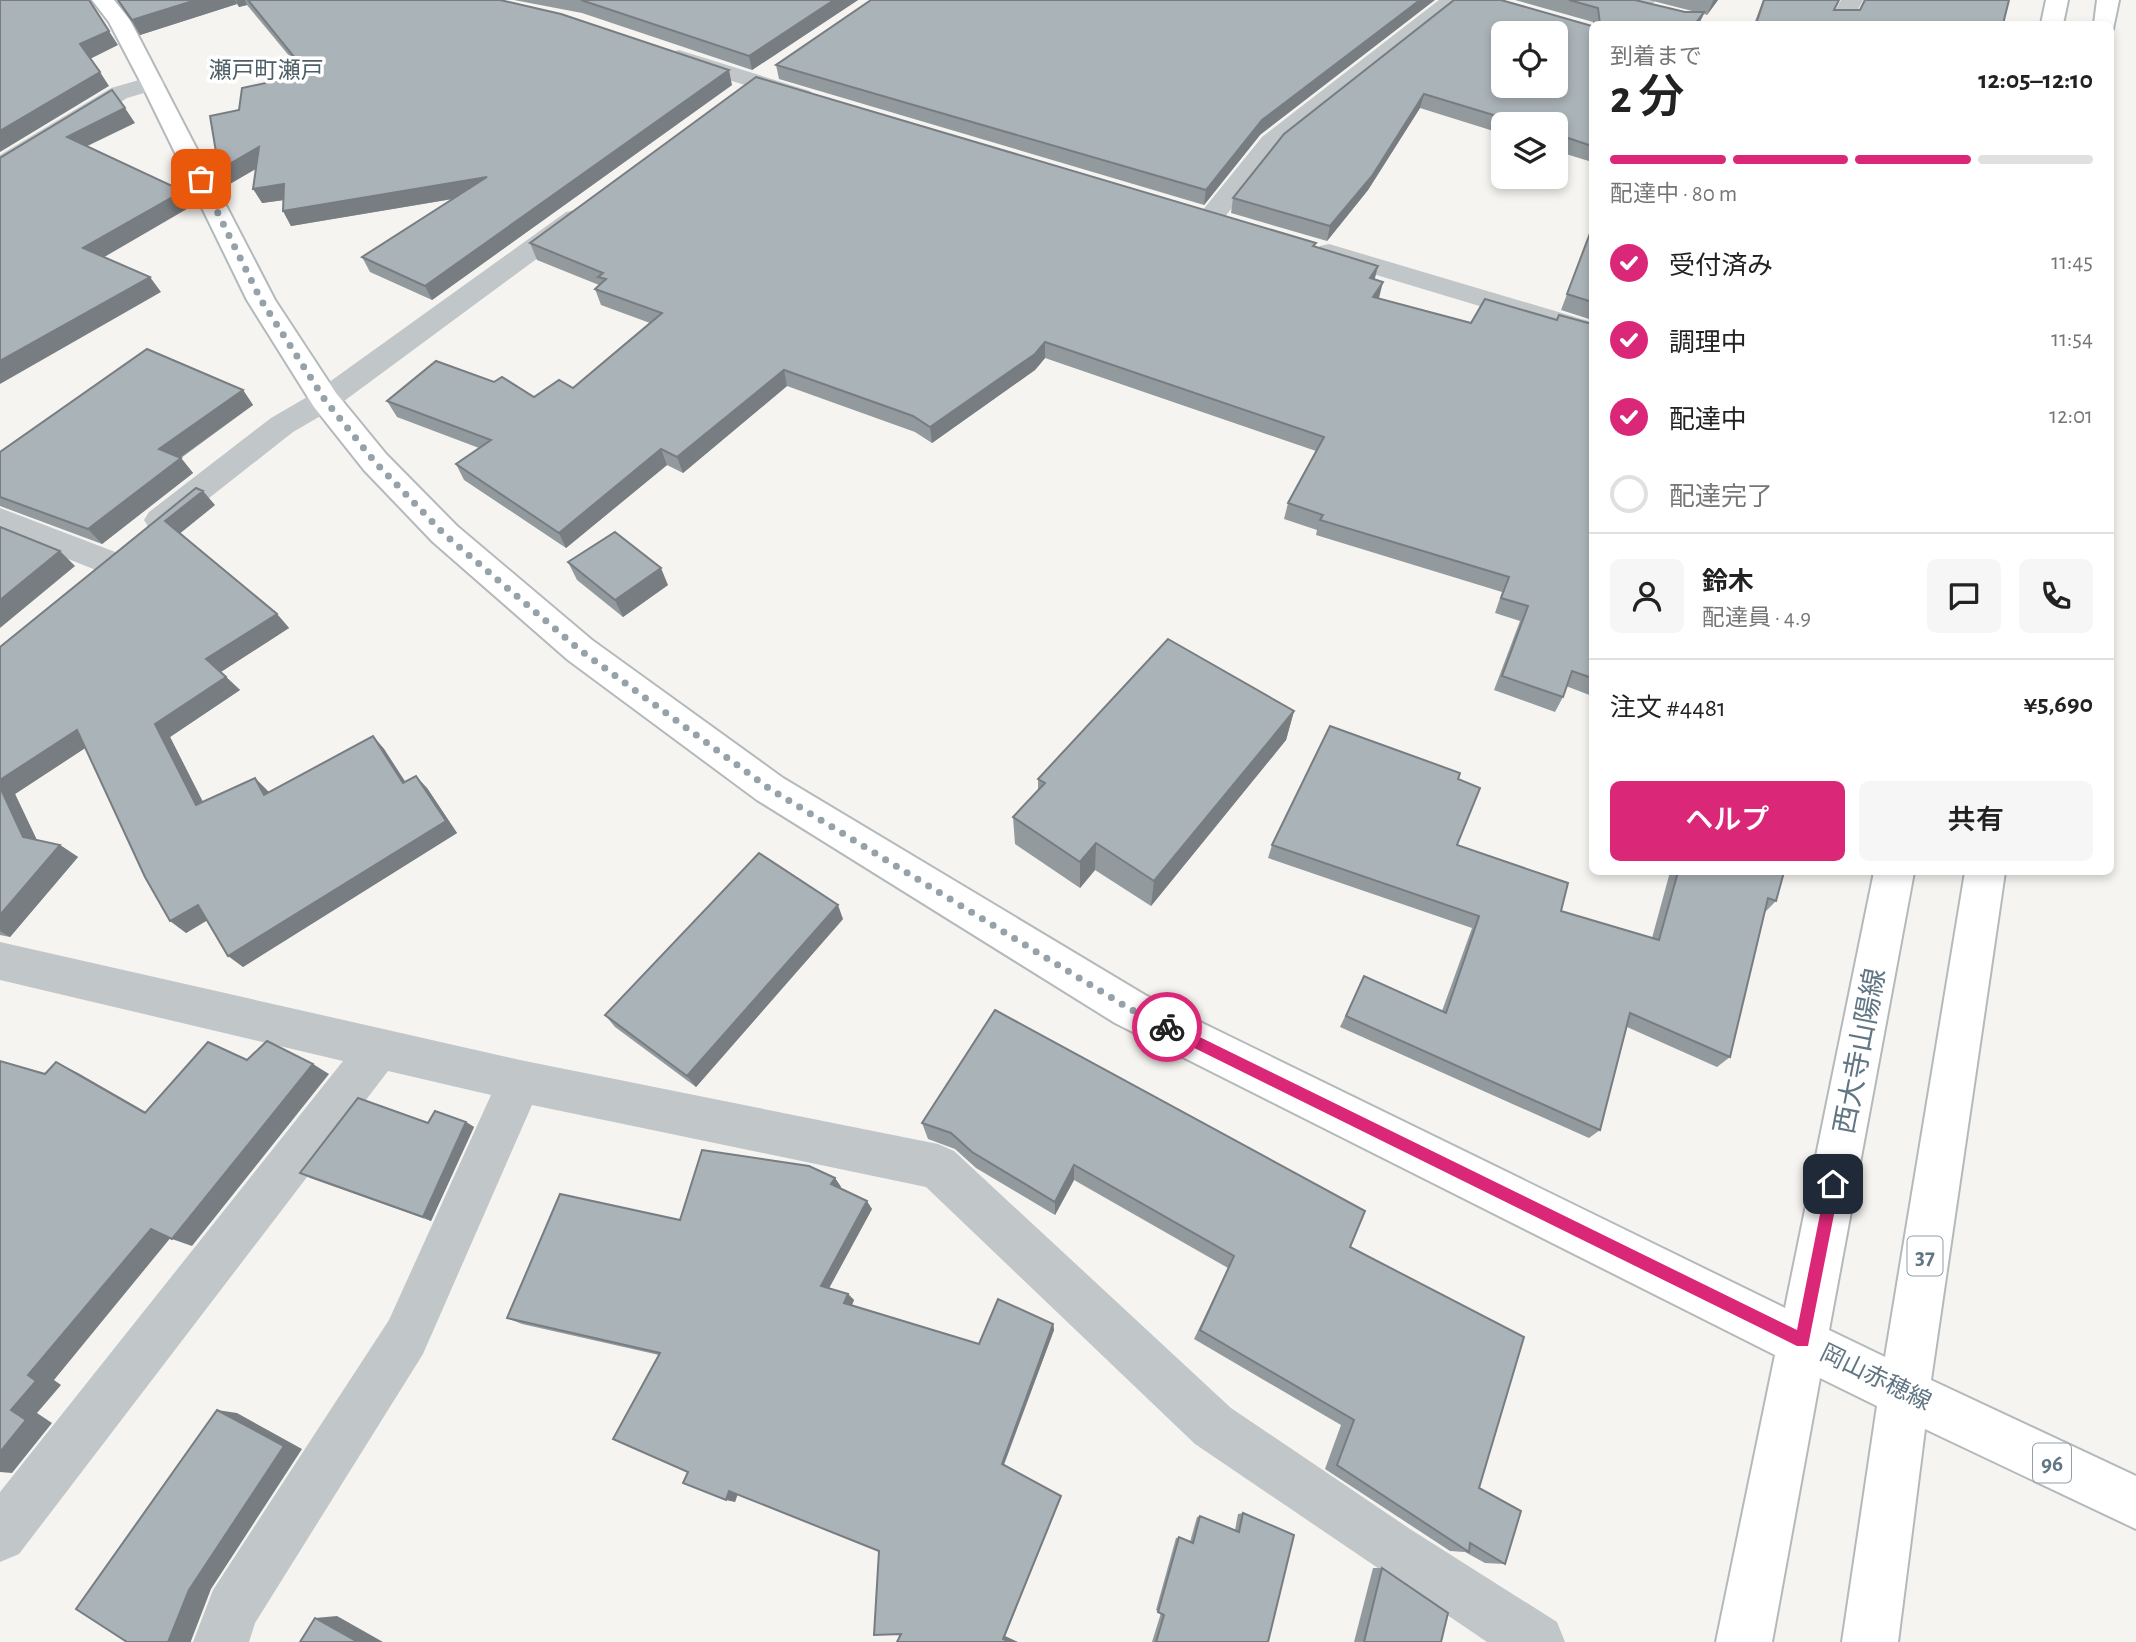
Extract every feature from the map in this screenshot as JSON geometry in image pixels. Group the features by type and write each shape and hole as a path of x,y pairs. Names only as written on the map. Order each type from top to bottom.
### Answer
{"main road":[{"name":"岡山赤穂線","path":"103,0 119,20 153,83 261,300 325,400 375,462 444,534 580,650 770,789 1130,1009 1905,1393 2136,1503"},
{"path":"2053,21 2057,0"},
{"path":"2105,21 2108,0"},
{"name":"西大寺山陽線","path":"1744,1642 1893,875"},
{"name":"37","path":"1870,1642 1905,1393 1985,875"}],"street":[{"path":"1211,217 1271,142 1453,0"},
{"path":"1841,21 1852,0"},
{"path":"1627,21 1642,3 1665,14"},
{"path":"651,47 822,102"},
{"path":"733,99 777,67"},
{"path":"0,166 119,93 153,83"},
{"path":"0,519 114,556 282,425 325,400 595,203"},
{"path":"1184,209 1237,225"},
{"path":"1303,244 1589,330"},
{"path":"0,961 378,1050 938,1167 1213,1426 1391,1548 1537,1642"},
{"path":"0,1535 378,1050"},
{"path":"221,1642 232,1609 406,1336 520,1081"}],"building":[{"path":"0,0 89,0 109,31 80,44 100,72 0,131"},
{"path":"118,0 196,0 132,20"},
{"path":"248,0 500,0 561,14 729,70 425,286 362,257 487,177 283,211 284,184 253,189 259,147 219,170 210,116 239,110 242,88 308,74"},
{"path":"581,0 834,0 749,56"},
{"path":"871,0 1420,0 1262,120 1206,190 776,65"},
{"path":"1454,0 1501,0 1589,25 1589,145 1568,138 1568,112 1491,112 1491,114 1424,94 1372,176 1330,226 1233,198 1284,134"},
{"path":"1569,0 1635,0 1685,12 1704,12 1697,21 1600,21 1598,8"},
{"path":"1764,0 1839,0 1834,10 1860,10 1865,0 2009,0 2004,21 1757,21"},
{"path":"756,77 1316,243 1313,246 1378,266 1370,278 1383,282 1373,297 1471,323 1485,299 1557,320 1559,315 1589,323 1589,677 1572,671 1563,697 1502,676 1528,606 1501,598 1509,577 1320,520 1323,515 1288,503 1324,437 1045,342 1035,354 930,427 913,416 784,370 677,457 661,449 559,533 456,464 491,440 387,401 436,361 494,382 502,377 534,397 559,380 573,388 662,313 595,289 606,279 598,277 603,273 530,243"},
{"path":"112,90 125,108 67,137 183,191 83,248 150,277 0,361 0,158"},
{"path":"1589,236 1589,301 1567,294"},
{"path":"147,349 243,390 159,449 181,458 88,529 0,497 0,452"},
{"path":"196,488 203,491 165,521 277,614 206,659 226,677 155,724 196,805 255,778 264,795 373,736 403,783 416,776 446,821 228,956 198,905 170,921 145,877 77,730 0,780 0,647"},
{"path":"0,527 60,551 0,600"},
{"path":"615,532 661,568 615,600 568,562"},
{"path":"1168,639 1294,711 1154,881 1096,843 1080,862 1013,817 1045,783 1038,779"},
{"path":"1330,726 1460,773 1458,779 1480,788 1457,845 1568,883 1561,911 1659,940 1677,875 1783,875 1776,901 1768,898 1730,1057 1630,1013 1600,1130 1346,1016 1364,976 1446,1013 1479,916 1272,845"},
{"path":"0,787 23,837 60,845 0,915"},
{"path":"759,853 838,905 687,1076 605,1015"},
{"path":"995,1010 1365,1211 1350,1247 1524,1337 1479,1488 1521,1511 1505,1564 1470,1543 1469,1552 1337,1465 1354,1420 1200,1330 1234,1256 1074,1165 1055,1202 972,1152 951,1133 922,1123"},
{"path":"267,1041 313,1064 172,1239 151,1229 28,1375 36,1381 11,1410 26,1420 0,1452 0,1061 45,1074 56,1062 145,1113 208,1042 247,1060"},
{"path":"358,1098 428,1123 435,1111 466,1122 423,1217 300,1173"},
{"path":"702,1150 809,1166 835,1178 831,1184 867,1201 821,1286 848,1294 844,1303 979,1344 998,1299 1053,1324 1002,1464 1061,1496 1003,1639 1010,1642 897,1642 901,1634 874,1635 879,1551 729,1491 726,1500 683,1483 688,1472 613,1439 660,1353 507,1318 560,1194 680,1220"},
{"path":"217,1410 284,1446 189,1590 168,1642 127,1642 76,1609"},
{"path":"1243,1513 1294,1535 1268,1642 1156,1642 1164,1615 1158,1612 1179,1537 1193,1543 1200,1516 1239,1532"},
{"path":"1382,1568 1448,1613 1441,1642 1364,1642"},
{"path":"315,1618 358,1642 300,1642"}],"way so far":[{"path":"201,179 261,300 325,400 375,462 444,534 580,650 770,789 1130,1009 1167,1027"}],"district":[{"name":"瀬戸町瀬戸","path":"266,70"}],"route":[{"path":"1167,1027 1802,1341 1833,1184"}]}
